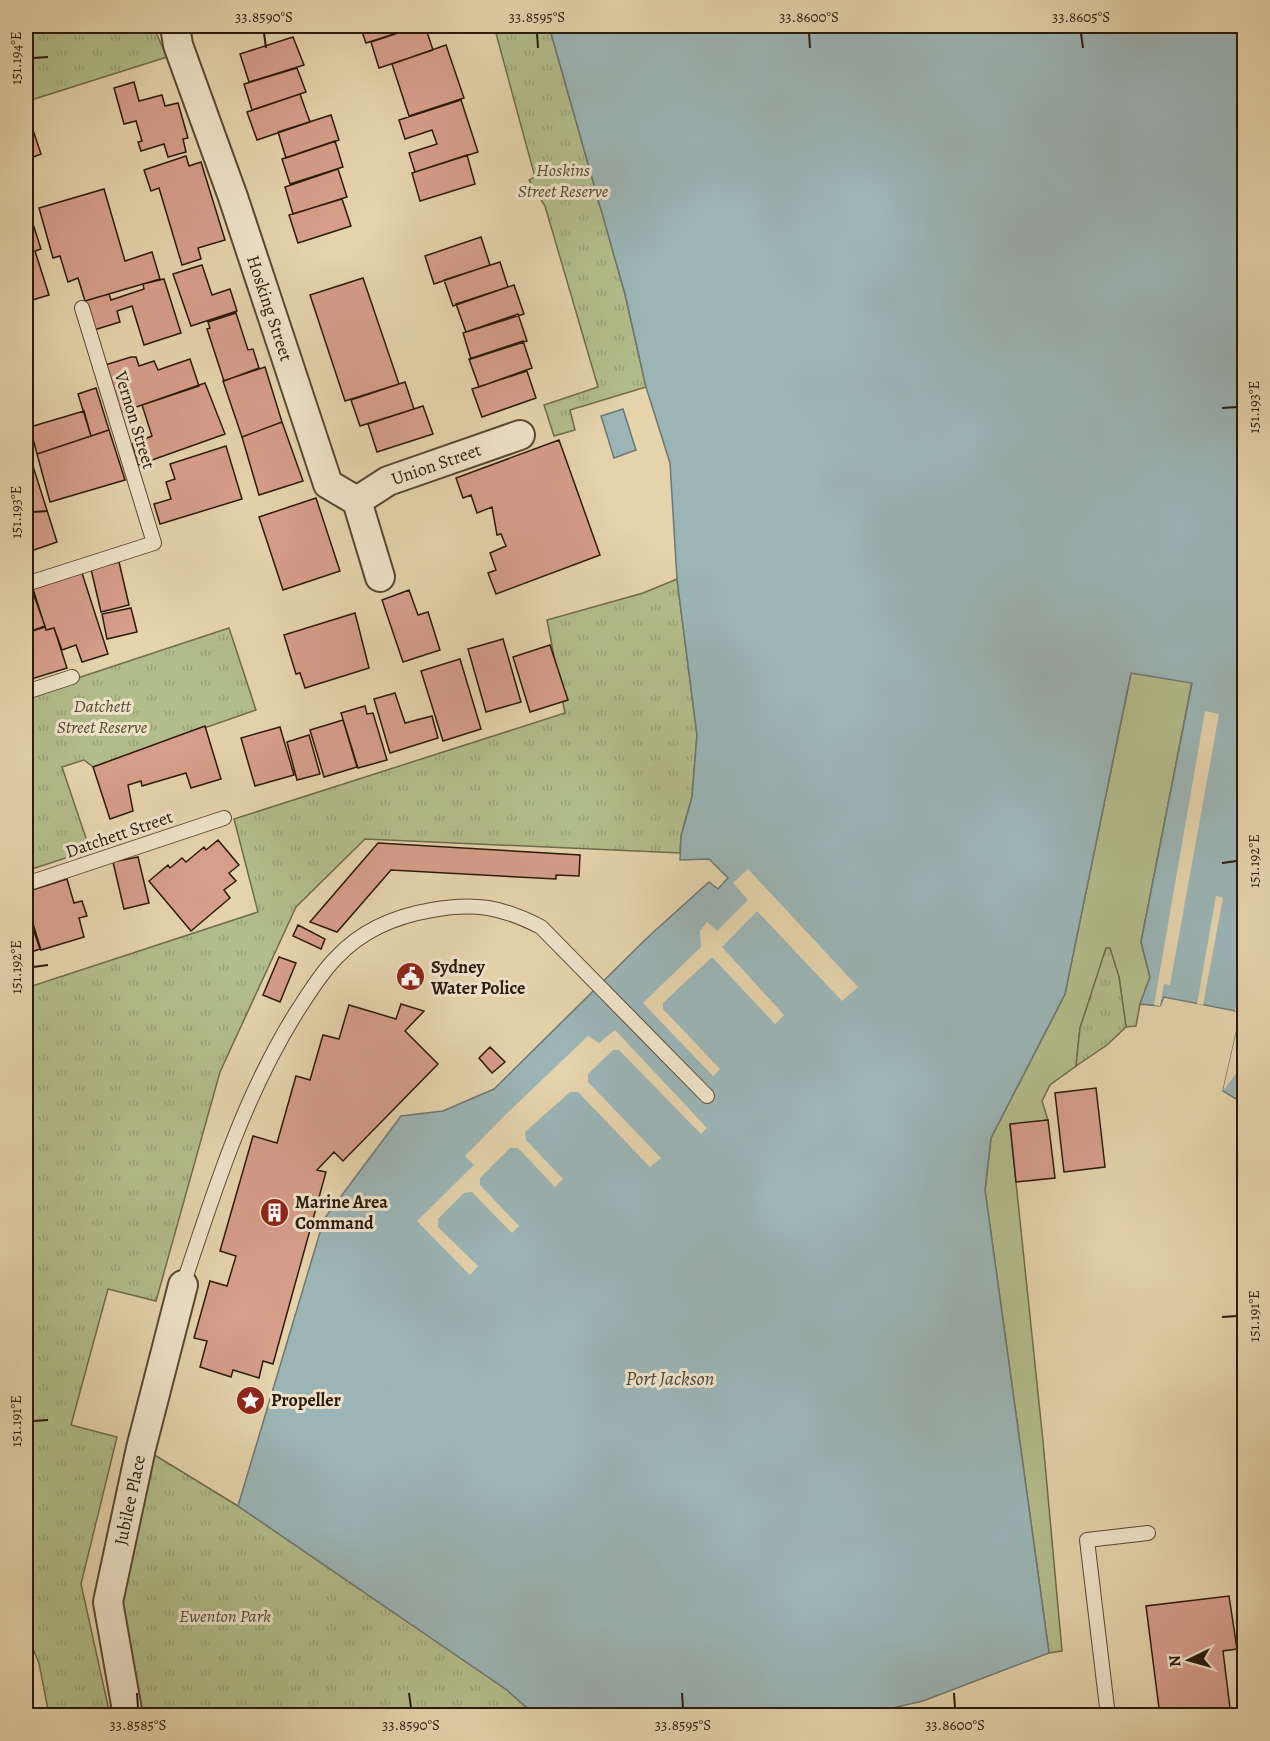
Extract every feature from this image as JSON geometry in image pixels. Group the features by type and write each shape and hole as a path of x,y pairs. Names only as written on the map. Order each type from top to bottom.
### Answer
{"street":[{"name":"Hosking Street","path":"175,26 178,45 233,197 328,484 357,501"},
{"name":"Union Street","path":"357,501 388,481 520,435"},
{"path":"357,501 380,577"},
{"name":"Jubilee Place","path":"128,1716 108,1602 141,1448 183,1285"}],"lane":[{"name":"Vernon Street","path":"26,584 154,543 82,308"},
{"path":"26,692 72,677"},
{"name":"Datchett Street","path":"26,884 224,818"},
{"path":"183,1285 226,1156 274,1048 309,994 336,958 373,929 406,915 451,907 482,906 514,914 541,927 707,1096"},
{"path":"1108,1716 1087,1540 1148,1533"}],"green space":[{"path":"26,26 153,26 167,57 28,101 26,94"},
{"name":"Hoskins Street Reserve","path":"494,26 549,26 625,294 646,387 570,410 575,430 554,436 544,405 598,387 545,206 529,180 535,177"},
{"path":"677,579 697,735 692,797 681,836 680,853 365,839 296,907 220,1072 156,1301 108,1289 71,1425 117,1437 81,1584 110,1715 49,1715 39,1663 26,1632 26,988 258,912 234,819 565,713 547,620 643,593"},
{"name":"Datchett Street Reserve","path":"229,628 256,710 93,767 84,760 62,767 90,850 26,871 26,695"},
{"path":"1131,673 1192,682 1141,942 1150,977 1140,1004 1136,1026 1126,1027 1119,977 1096,984 1080,1028 1076,1066 1050,1085 1042,1101 1048,1120 1010,1125 1062,1651 1049,1653 985,1190 991,1138 1065,994"},
{"path":"1106,948 1110,948 1119,977 1126,1027 1107,1045 1076,1066 1080,1028"},
{"name":"Ewenton Park","path":"153,1454 238,1506 507,1690 535,1715 139,1716 133,1701 122,1599"}],"water":[{"name":"Port Jackson","path":"549,26 1244,26 1244,1104 1223,1091 1241,1012 1164,997 1160,1006 1140,1004 1150,977 1141,942 1192,683 1131,673 1065,994 991,1138 985,1190 1049,1653 923,1701 862,1715 535,1715 507,1690 238,1506 324,1219 401,1116 443,1111 494,1089 648,937 709,882 718,889 728,878 709,859 680,860 681,836 692,797 697,735 677,579 670,463 646,387 625,294"},
{"path":"623,409 636,450 614,458 601,416"}],"pier":[{"path":"1205,711 1219,714 1170,985 1164,984 1160,1006 1154,1005"},
{"path":"748,869 858,987 842,1001 757,911 722,947 784,1015 775,1024 712,957 663,1003 663,1009 720,1069 713,1076 643,1003 701,947 700,931 707,922 717,931 748,900 733,883"},
{"path":"1216,896 1223,898 1203,1005 1197,1004"},
{"path":"1244,959 1244,1063 1223,1091 1241,1012 1235,1011"},
{"path":"615,1030 707,1128 701,1134 619,1050 613,1050 588,1074 588,1082 661,1158 650,1167 578,1092 570,1092 525,1132 526,1140 563,1179 555,1187 518,1148 510,1148 480,1178 480,1185 519,1226 512,1233 472,1192 464,1193 438,1219 438,1227 478,1266 470,1275 417,1221 474,1165 465,1156 505,1115 588,1036 599,1043"}],"building":[{"path":"360,26 419,26 366,43"},
{"path":"425,26 433,50 379,68 371,42"},
{"path":"293,37 304,65 249,82 240,54"},
{"path":"446,45 464,98 409,116 392,64"},
{"path":"297,68 306,92 252,110 244,84"},
{"path":"134,82 139,101 162,95 165,106 178,103 188,138 183,139 186,152 168,157 164,144 141,151 138,142 142,141 136,121 124,124 114,88"},
{"path":"300,94 310,122 257,140 247,112"},
{"path":"461,100 478,152 415,172 409,153 437,144 432,130 405,139 399,120"},
{"path":"26,109 41,154 26,160"},
{"path":"331,115 339,140 286,158 278,132"},
{"path":"335,141 343,167 290,184 282,159"},
{"path":"467,155 475,184 420,201 412,173"},
{"path":"186,156 189,166 201,162 225,240 198,248 201,259 182,265 159,188 151,191 144,170"},
{"path":"338,169 347,197 293,214 285,187"},
{"path":"104,189 125,261 152,252 160,279 85,301 78,278 68,282 60,256 53,258 39,208"},
{"path":"342,199 351,226 298,243 289,215"},
{"path":"26,202 41,249 35,251 49,295 26,302"},
{"path":"481,237 490,265 434,284 425,256"},
{"path":"500,262 508,287 453,306 444,280"},
{"path":"202,265 212,295 230,289 237,311 191,326 173,274"},
{"path":"363,278 399,384 345,401 310,295"},
{"path":"164,279 181,333 144,345 132,306 117,311 120,322 94,330 85,301 109,294 111,300 144,289 143,284"},
{"path":"514,285 524,314 466,332 456,304"},
{"path":"236,313 248,350 253,349 259,368 224,381 207,329 210,328 208,322"},
{"path":"518,314 527,341 471,359 463,333"},
{"path":"523,341 532,368 479,387 469,359"},
{"path":"136,357 139,366 154,361 158,370 190,359 199,386 121,412 105,365"},
{"path":"265,367 282,422 242,437 223,381"},
{"path":"527,371 536,398 482,417 472,389"},
{"path":"405,382 414,409 360,426 351,400"},
{"path":"205,383 225,434 138,465 132,444 152,436 142,405"},
{"path":"96,388 109,430 91,436 78,394"},
{"path":"423,406 433,434 377,452 368,424"},
{"path":"84,411 91,436 37,454 30,427"},
{"path":"282,422 303,481 259,495 242,437"},
{"path":"109,430 125,480 50,502 37,454"},
{"path":"559,440 600,555 496,594 488,573 496,570 490,553 506,546 501,534 497,535 492,507 477,513 471,495 463,498 456,478"},
{"path":"26,444 57,542 31,551 26,535"},
{"path":"226,446 242,499 160,524 154,504 171,499 166,482 175,479 170,464"},
{"path":"316,498 340,571 283,590 259,517"},
{"path":"119,562 129,605 101,612 91,569"},
{"path":"82,573 108,654 82,662 76,645 62,650 54,628 46,630 33,589"},
{"path":"32,590 45,626 26,633 26,592"},
{"path":"409,590 418,615 428,612 440,650 403,662 382,600"},
{"path":"131,608 137,632 107,639 102,614"},
{"path":"355,613 369,668 305,688 300,673 296,674 284,635"},
{"path":"45,627 46,630 54,628 67,668 28,680 26,633"},
{"path":"503,639 521,702 486,712 468,649"},
{"path":"550,645 568,700 530,712 513,657"},
{"path":"460,659 481,729 443,741 421,671"},
{"path":"395,693 405,723 432,716 438,738 390,753 374,699"},
{"path":"365,706 367,714 373,713 387,760 358,768 341,713"},
{"path":"343,720 357,767 324,777 310,730"},
{"path":"205,726 221,779 191,788 186,773 142,786 141,781 128,785 133,811 110,819 93,767"},
{"path":"280,727 294,775 255,786 241,738"},
{"path":"309,735 320,774 297,780 287,742"},
{"path":"218,840 239,865 229,873 236,881 224,890 230,898 191,931 149,881 168,865 170,868 182,858 186,862 204,847 206,850"},
{"path":"378,843 580,855 579,876 556,875 556,879 391,870 337,932 310,922"},
{"path":"138,857 149,903 124,909 113,862"},
{"path":"67,879 74,903 82,901 87,916 79,918 84,937 41,950 27,904 32,903 29,891"},
{"path":"26,914 28,914 40,949 26,954"},
{"path":"298,925 325,939 321,949 293,936"},
{"path":"279,957 296,963 280,1002 263,995"},
{"name":"Marine Area Command","path":"401,1004 424,1011 405,1031 438,1064 343,1161 334,1152 317,1170 326,1172 273,1364 263,1361 259,1378 233,1370 231,1377 200,1367 207,1341 194,1338 210,1281 227,1286 236,1256 220,1251 253,1136 277,1143 296,1076 310,1080 323,1035 339,1039 349,1005 396,1019"},
{"path":"490,1047 505,1062 492,1073 479,1058"},
{"path":"1096,1088 1105,1167 1064,1172 1055,1093"},
{"path":"1048,1120 1055,1178 1016,1182 1010,1124"},
{"path":"1229,1596 1237,1649 1223,1651 1231,1716 1160,1716 1146,1606"}],"place":[{"name":"Sydney Water Police","path":"410,977"},
{"name":"Marine Area Command","path":"274,1212"},
{"name":"Propeller","path":"250,1400"}]}
